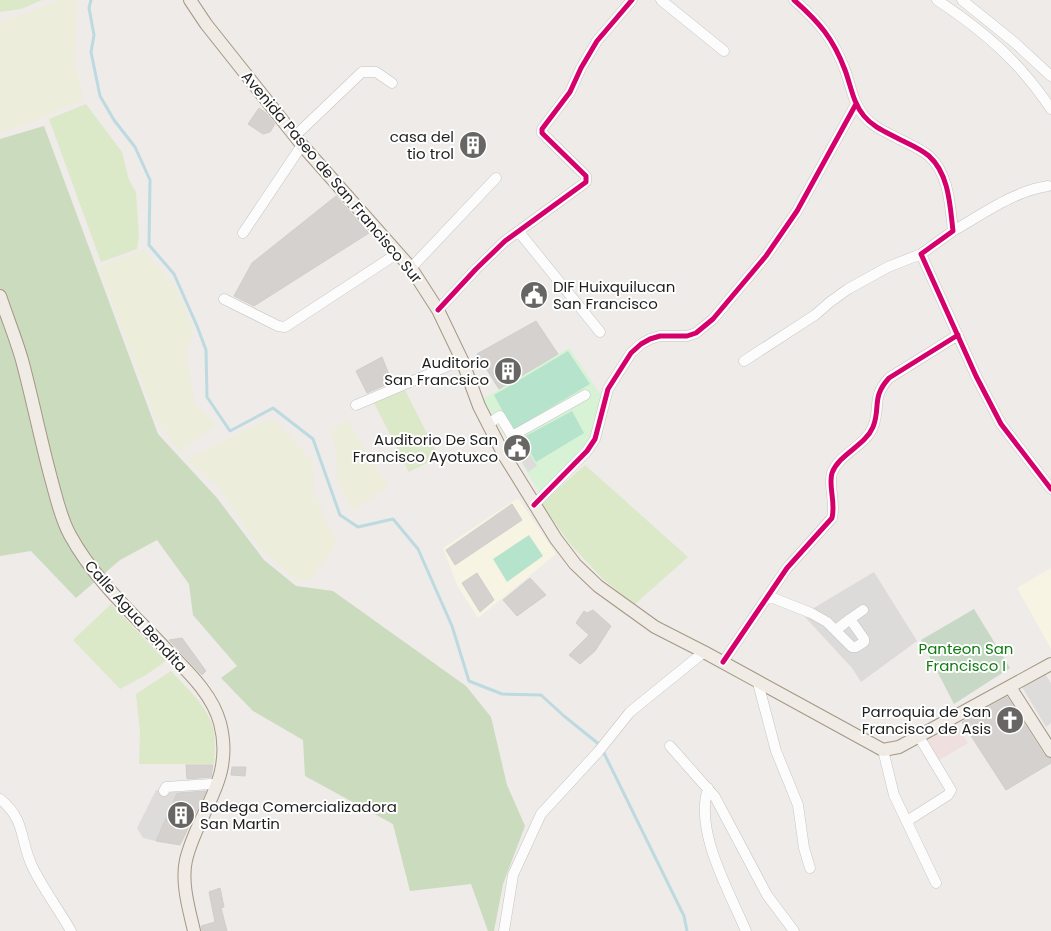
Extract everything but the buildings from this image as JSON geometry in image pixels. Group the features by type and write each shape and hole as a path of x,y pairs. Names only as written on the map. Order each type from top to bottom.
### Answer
{"main road":[{"name":"Avenida Paseo de San Francisco Sur","path":"190,0 206,24 298,140 411,268 438,310 462,360 488,424 504,455 556,539 575,564 598,586 655,628 723,662 758,683 883,750"},
{"name":"Calle Agua Bendita","path":"0,296 22,359 46,460 62,518 70,534 84,558 99,578 200,686 217,712 224,752 220,780 191,844 186,862 186,895 194,931"},
{"path":"883,750 899,747 1051,664"},
{"path":"1010,686 1051,751"}],"street":[{"path":"438,310 504,241 586,182 586,176 542,133 542,130 570,92 596,41 632,0"},
{"path":"662,0 724,51"},
{"path":"794,0 814,18 831,40 845,69 856,104 864,116 874,126 928,155 939,167 949,196 953,231"},
{"path":"937,0 992,40 1013,60 1040,92 1051,109"},
{"path":"962,0 1014,42 1051,76"},
{"path":"243,233 298,140 362,72 376,72 392,83"},
{"path":"534,505 587,451 595,439 608,389 631,353 650,339 660,336 687,336 696,333 713,319 766,256 798,211 856,104"},
{"path":"411,268 496,178"},
{"path":"744,360 815,315 848,289 888,267 921,254 953,231 1014,197 1035,188 1048,186"},
{"path":"519,232 600,332"},
{"path":"224,299 278,326 285,327 398,253"},
{"path":"921,254 976,376 1001,424 1051,489"},
{"path":"723,662 787,568 832,518 835,508 831,476 835,466 864,440 873,428 880,387 889,378 958,335"},
{"path":"356,405 462,360"},
{"path":"488,424 500,416 512,436 585,395"},
{"path":"768,596 810,613 836,630 852,647 856,647 864,642 864,639 850,619"},
{"path":"836,630 863,610"},
{"path":"504,931 513,875 541,814 630,712 704,652"},
{"path":"758,683 776,751 798,805 804,848 810,868"},
{"path":"907,821 948,795 951,790 918,735"},
{"path":"670,746 715,797 766,895 794,931"},
{"path":"883,750 894,795 936,883"},
{"path":"164,791 166,787 211,784"},
{"path":"708,788 704,800 704,812 710,846 746,931"},
{"path":"0,799 11,808 16,816 32,866 71,931"}],"shaded area":[{"path":"520,438 537,466 528,472 511,444"},
{"path":"518,498 556,554 478,618 457,585 443,548"},
{"path":"1051,568 1051,649 1017,588"},
{"path":"874,572 917,641 861,682 852,668 805,617 812,609"},
{"path":"1043,671 1051,683 1051,723 1046,727 1022,687"},
{"path":"955,722 968,743 939,760 927,739"},
{"path":"156,790 178,790 156,841 143,838 137,828"}],"green space":[{"path":"0,0 42,0 21,9 0,12"},
{"path":"58,0 77,0 75,64 83,100 37,120 0,133 0,21 17,17"},
{"path":"86,104 122,152 129,180 136,192 139,237 137,249 101,262 49,119"},
{"path":"44,126 158,434 217,498 264,560 296,586 333,591 466,686 491,717 507,785 525,826 503,884 494,931 488,931 471,884 410,891 393,824 305,776 303,740 253,711 221,678 237,666 193,615 189,584 157,540 120,560 76,598 31,551 0,556 0,139"},
{"path":"144,250 176,288 186,310 194,335 186,349 194,403 216,424 180,452 157,421 99,267"},
{"path":"569,348 601,395 590,439 539,492 483,399"},
{"path":"568,351 590,384 513,430 494,395"},
{"path":"404,388 439,457 409,472 374,403"},
{"path":"572,411 584,433 536,462 522,438"},
{"path":"274,419 311,460 314,474 313,493 319,501 325,522 335,536 335,547 311,578 299,582 259,547 216,484 187,460 248,428"},
{"path":"347,419 388,486 352,511 337,477 336,452 332,431"},
{"path":"585,465 688,557 634,605 601,577 571,545 541,504"},
{"path":"529,535 543,556 507,582 493,559"},
{"path":"111,604 166,661 146,675 120,689 73,640"},
{"name":"Panteon San Francisco I","path":"974,609 1010,668 954,704 921,640"},
{"path":"171,671 209,716 214,734 214,764 139,764 140,732 136,694"}],"waterway":[{"path":"91,0 89,8 94,35 91,52 100,96 114,120 135,147 150,180 149,245 174,274 197,326 206,350 207,397 230,431 273,408 313,439 340,515 358,527 393,519 418,549 452,626 469,681 502,694 541,695 600,745"},
{"path":"603,751 684,916 687,931"}],"cycle path":[{"path":"438,310 505,241 586,182 586,176 542,133 542,129 570,92 581,68 597,41 632,0"},
{"path":"794,0 818,23 830,40 845,70 855,100 864,116 880,129 926,153 936,163 941,172 947,190 953,231 921,254 976,376 1001,424 1051,489"},
{"path":"534,505 587,451 595,439 608,389 631,353 650,339 660,336 687,336 696,333 713,319 766,256 797,211 856,104"},
{"path":"723,662 787,568 832,518 832,473 840,460 869,434 873,427 878,397 883,385 889,378 958,335"}],"place":[{"name":"casa del tio trol","path":"473,145"},
{"name":"DIF Huixquilucan San Francisco","path":"534,295"},
{"name":"Auditorio San Francsico","path":"508,371"},
{"name":"Auditorio De San Francisco Ayotuxco","path":"517,448"},
{"name":"Parroquia de San Francisco de Asis","path":"1010,720"},
{"name":"Bodega Comercializadora San Martin","path":"181,815"}]}
